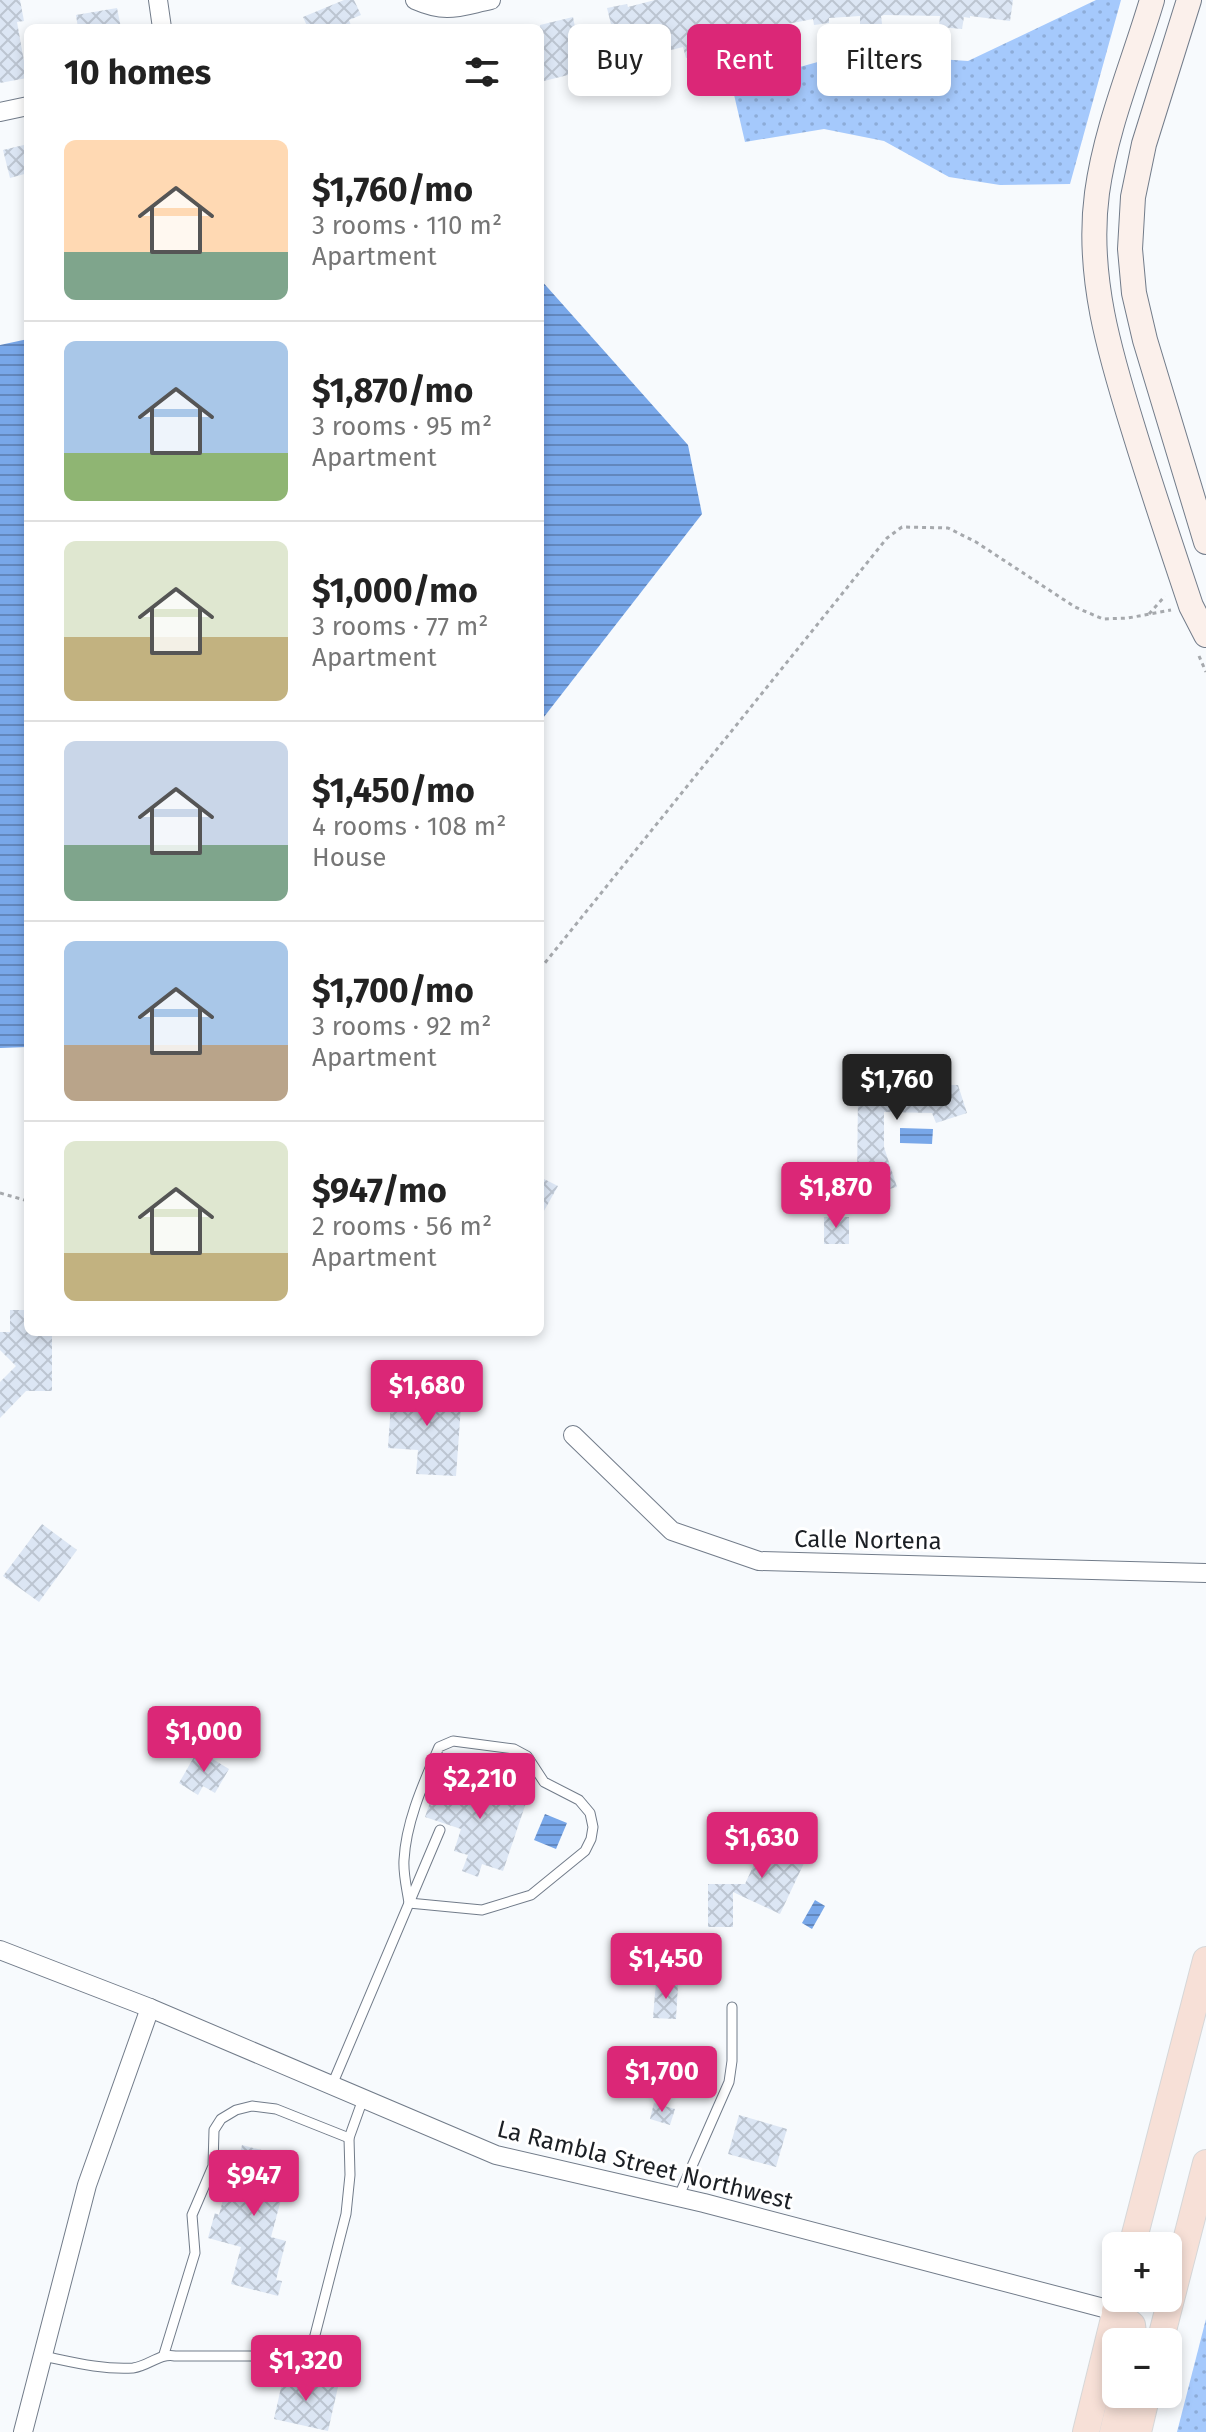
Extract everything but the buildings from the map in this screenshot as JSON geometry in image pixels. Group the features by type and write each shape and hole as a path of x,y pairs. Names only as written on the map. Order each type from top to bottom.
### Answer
{"main road":[{"path":"1136,2232 1206,1960"},
{"path":"1164,2328 1206,2163"},
{"path":"1086,2432 1115,2312"},
{"path":"1113,2432 1119,2408"},
{"path":"1138,2432 1144,2408"}],"street":[{"path":"158,0 161,24"},
{"path":"415,0 436,9 491,0"},
{"path":"1152,0 1107,140 1097,195 1095,250 1100,306 1115,371 1191,606 1206,635"},
{"path":"1189,0 1144,144 1133,197 1130,249 1134,293 1145,340 1206,542"},
{"path":"0,112 24,107"},
{"name":"Calle Nortena","path":"573,1435 672,1531 759,1561 1206,1573"},
{"name":"La Rambla Street Northwest","path":"0,1950 150,2008 496,2155 1102,2301"},
{"path":"23,2432 87,2185 150,2008"}],"lane":[{"path":"453,1741 514,1749 527,1756 544,1782 579,1800 590,1813 593,1827 585,1851 531,1895 482,1910 409,1903 405,1844 439,1747 453,1741"},
{"path":"332,2085 440,1830"},
{"path":"678,2198 729,2082 732,2007"},
{"path":"43,2356 98,2367 136,2368 164,2354 292,2356 314,2339 346,2214 350,2175 349,2138 363,2099"},
{"path":"164,2354 195,2253 192,2215 213,2166 214,2130 221,2119 236,2110 252,2106 276,2109 349,2138"}],"path":[{"path":"544,964 864,566 887,538 902,527 948,528 976,542 1075,607 1103,619 1128,618 1191,606"},
{"path":"0,1193 24,1199"}],"shaded area":[{"path":"1096,0 1121,0 1070,184 1000,185 949,177 884,141 824,129 745,142 734,96 801,96 801,67 817,62 817,96 951,96 951,60 968,61"},
{"path":"544,283 688,445 702,514 544,717"},
{"path":"24,340 24,1047 0,1048 0,345"},
{"path":"900,1128 933,1129 932,1144 900,1143"},
{"path":"545,1814 567,1823 556,1849 534,1840"},
{"path":"815,1900 825,1906 812,1929 802,1923"},
{"path":"1206,2319 1206,2432 1177,2432"}]}
